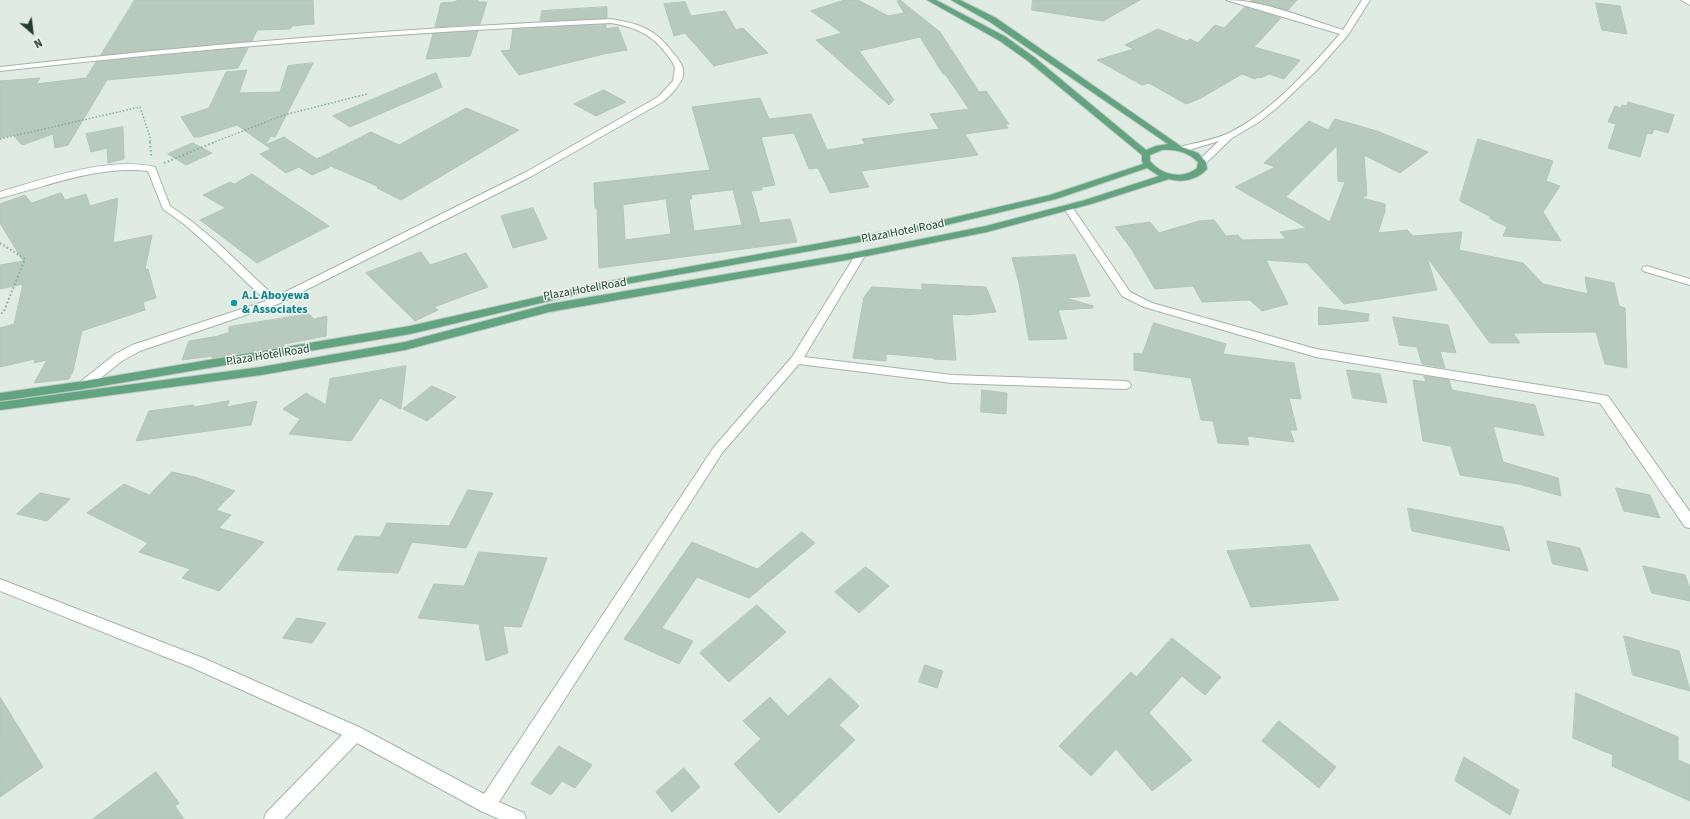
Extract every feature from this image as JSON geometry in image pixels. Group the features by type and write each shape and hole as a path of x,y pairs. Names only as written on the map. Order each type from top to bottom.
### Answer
{"main road":[{"path":"930,0 1003,39 1031,59 1147,160 1156,172 1169,176 1183,177 1195,175 1202,169 1202,162 1193,153 1180,148 993,20 955,0"},
{"name":"Plaza Hotel Road","path":"0,397 84,385 410,330 604,285 921,228 1053,197 1147,160 1151,150 1159,148 1180,148"},
{"name":"Plaza Hotel Road","path":"0,406 276,369 405,346 549,308 861,254 987,229 1068,207 1169,176"}],"street":[{"path":"1230,0 1255,5 1345,33"},
{"path":"1202,162 1229,136 1256,120 1275,105 1314,68 1345,33 1366,0"},
{"path":"1685,0 1690,3"},
{"path":"0,68 200,47 439,30 611,20 629,23 645,29 660,40 679,67 678,79 672,88 661,99 530,174 274,302 136,348 118,358 84,385"},
{"path":"1180,148 1229,136"},
{"path":"0,195 68,177 113,168 140,166 152,169 166,207 187,222 214,245 274,302"},
{"path":"1068,207 1126,294 1148,305 1316,353 1604,398 1690,523"},
{"path":"487,806 718,450 796,360 861,254"},
{"path":"1648,269 1690,282"},
{"path":"796,360 952,379 1125,385"},
{"path":"0,584 198,663 355,732 487,806 518,819"},
{"path":"272,819 355,732"}],"path":[{"path":"0,140 140,106 150,137 152,169 197,149 284,115 367,94"},
{"path":"0,243 25,258 4,311 0,314"}],"building":[{"path":"135,0 313,0 314,24 292,26 290,29 257,30 252,41 101,55"},
{"path":"478,0 477,2 487,2 480,24 435,27 441,3"},
{"path":"845,0 858,0 888,16 904,13 897,1 900,0 940,32 979,92 986,91 1009,124 1005,124 1008,128 965,134 978,155 861,171 869,187 830,193 818,168 809,169 794,133 761,137 775,185 762,187 762,190 751,191 760,223 790,219 797,242 599,268 597,208 595,208 594,183 710,170 692,107 760,98 769,119 811,114 827,150 865,144 862,139 939,129 930,114 969,109 945,74 943,74 920,37 859,51 894,100 889,105 816,40 842,33 811,11","holes":["733,190 742,225 694,231 689,199 692,199 691,195","666,199 671,234 625,240 623,205"]},
{"path":"1033,0 1140,0 1103,21 1032,10"},
{"path":"1297,0 1288,10 1251,1"},
{"path":"685,2 691,16 725,11 736,30 743,28 768,53 714,66 685,33 674,36 664,4"},
{"path":"1596,3 1620,6 1627,34 1602,30"},
{"path":"607,7 607,18 540,21 542,11"},
{"path":"1245,7 1281,18 1254,47 1300,60 1284,79 1269,74 1255,79 1242,74 1201,98 1186,104 1149,83 1142,85 1097,60 1134,49 1125,45 1158,29 1187,41 1190,39 1198,43 1215,25 1224,28"},
{"path":"606,25 606,29 618,27 627,50 604,54 519,75 501,51 510,50 513,29"},
{"path":"478,31 470,56 426,59 433,34"},
{"path":"248,48 238,68 107,80 68,145 55,148 53,134 22,145 13,135 0,138 0,81 40,78 36,84 86,78 96,62"},
{"path":"313,63 275,137 271,136 265,145 237,125 200,137 194,137 181,117 209,108 226,72 247,70 239,93 280,92 288,66"},
{"path":"436,73 442,87 350,127 333,116"},
{"path":"604,90 626,102 596,116 574,104"},
{"path":"1628,102 1674,115 1668,133 1654,129 1652,134 1647,133 1640,157 1608,148 1616,124 1608,122 1615,106 1621,108 1622,105 1627,106"},
{"path":"466,108 519,130 401,200 377,188 379,187 324,163 330,167 312,175 299,167 286,173 260,154 271,149 265,145 284,137 317,159 371,132 399,145"},
{"path":"1335,119 1377,131 1428,152 1400,173 1364,155 1367,195 1362,198 1385,204 1385,211 1378,233 1407,230 1413,236 1462,232 1459,250 1523,263 1543,284 1588,294 1585,277 1614,283 1619,306 1625,308 1627,368 1605,364 1596,332 1513,333 1520,343 1490,343 1427,257 1437,290 1344,304 1307,263 1266,260 1288,304 1262,311 1250,300 1202,302 1193,286 1155,289 1132,250 1115,227 1150,222 1159,233 1199,221 1214,220 1226,236 1238,235 1242,240 1286,239 1280,232 1307,228 1235,187 1275,167 1264,163 1309,121 1328,130","holes":["1337,146 1338,181 1345,182 1330,222 1286,197"]},
{"path":"123,127 124,159 108,163 107,148 91,152 86,134"},
{"path":"1478,139 1553,161 1546,181 1560,186 1543,212 1561,241 1503,236 1507,227 1460,201"},
{"path":"193,143 212,153 186,165 168,154"},
{"path":"252,174 329,226 257,263 200,220 226,208 203,195 230,182 234,184"},
{"path":"61,193 65,200 86,194 90,206 118,198 113,243 152,235 145,270 148,269 156,298 143,302 145,310 82,331 73,371 69,379 34,383 47,360 34,363 35,359 0,367 0,328 14,324 23,284 0,289 0,265 23,261 0,223 0,204 25,195 31,203"},
{"path":"533,208 547,239 513,248 501,216"},
{"path":"421,252 430,265 466,253 488,287 434,307 438,310 415,321 366,273"},
{"path":"1075,255 1090,296 1066,298 1093,306 1093,308 1058,310 1067,339 1029,340 1019,283 1012,258"},
{"path":"922,284 986,287 996,312 966,315 952,314 956,360 886,354 886,361 853,358 864,297 872,287 922,290"},
{"path":"1319,307 1369,314 1368,321 1319,325"},
{"path":"309,314 314,319 327,316 326,336 284,344 284,346 220,357 212,358 212,356 182,360 189,341 229,333 229,327"},
{"path":"1393,317 1448,325 1456,353 1440,351 1445,368 1422,364 1417,347 1400,345"},
{"path":"1154,323 1226,344 1223,354 1294,363 1301,399 1289,398 1297,430 1290,430 1294,442 1247,436 1249,445 1218,443 1213,421 1201,420 1191,378 1134,370 1134,353 1142,354"},
{"path":"406,366 401,409 380,398 351,441 289,434 300,419 283,409 306,393 326,405 330,379"},
{"path":"1347,370 1380,374 1387,403 1353,398"},
{"path":"1424,376 1449,380 1452,390 1535,405 1544,436 1493,426 1503,462 1558,478 1561,496 1519,484 1460,475 1451,446 1423,441 1413,380 1426,382"},
{"path":"432,386 456,397 427,421 403,409"},
{"path":"982,390 1007,393 1006,414 981,412"},
{"path":"229,401 227,407 257,401 251,425 136,441 149,411 194,405 193,407"},
{"path":"172,472 195,477 235,491 216,510 231,515 219,528 264,542 219,591 182,578 190,569 139,552 148,543 87,513 124,484 149,495"},
{"path":"1616,488 1650,495 1660,518 1624,511"},
{"path":"468,490 493,493 466,548 412,542 398,573 337,570 355,536 380,537 387,523 449,526"},
{"path":"40,493 70,499 47,521 17,514"},
{"path":"1408,508 1503,527 1510,551 1412,531"},
{"path":"802,532 815,543 749,598 697,577 662,628 693,641 679,664 624,639 692,542 757,569"},
{"path":"1547,541 1580,548 1588,571 1553,564"},
{"path":"1310,545 1339,600 1251,607 1227,551"},
{"path":"479,552 547,558 521,627 503,626 508,653 486,661 479,624 418,618 434,584 464,586"},
{"path":"1643,566 1685,575 1690,589 1690,601 1652,593"},
{"path":"866,567 889,586 859,613 835,592"},
{"path":"757,605 786,632 729,682 700,653"},
{"path":"297,618 326,623 312,643 283,638"},
{"path":"1624,636 1679,651 1690,691 1633,675"},
{"path":"1172,638 1221,677 1205,695 1182,676 1149,713 1192,760 1152,791 1116,749 1091,776 1059,746 1131,672 1136,677"},
{"path":"925,665 943,671 937,688 919,682"},
{"path":"830,678 859,706 839,725 855,740 779,813 734,764 761,739 743,721 770,697 788,716"},
{"path":"1576,693 1678,737 1678,760 1690,765 1690,801 1612,766 1613,755 1573,738"},
{"path":"0,697 43,767 0,797"},
{"path":"1279,721 1336,767 1319,788 1262,741"},
{"path":"559,746 592,765 575,788 562,781 551,795 531,784"},
{"path":"1464,757 1519,790 1510,815 1455,781"},
{"path":"684,768 700,787 672,812 656,792"},
{"path":"156,772 179,803 175,806 184,819 93,819"}],"place":[{"name":"A.L Aboyewa & Associates","path":"234,303"}]}
